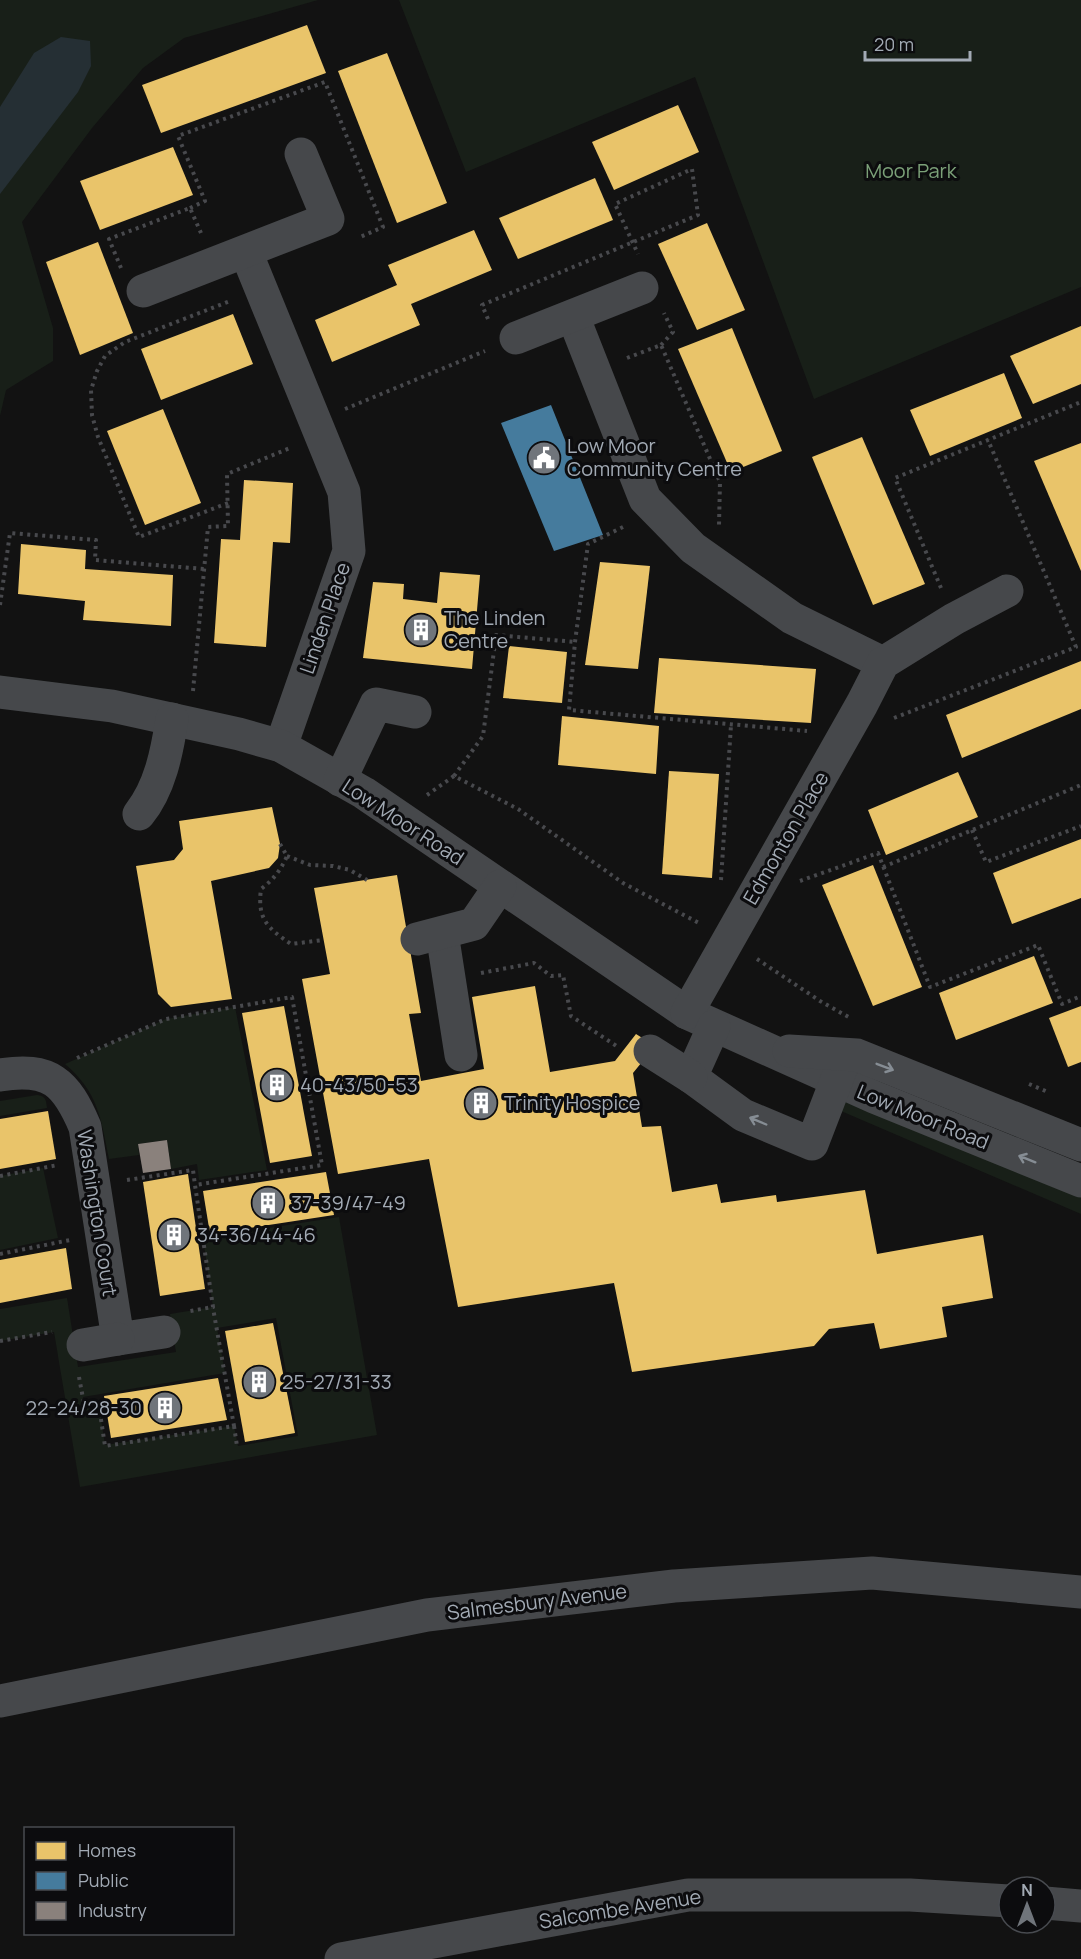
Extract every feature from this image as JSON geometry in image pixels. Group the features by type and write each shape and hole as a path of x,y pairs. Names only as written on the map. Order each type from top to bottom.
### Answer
{"street":[{"path":"143,291 328,219 301,154"},
{"name":"Linden Place","path":"246,252 344,492 349,551 281,747"},
{"path":"507,341 642,288"},
{"path":"573,316 645,499 693,548 792,618 883,663 954,619 1007,591"},
{"name":"Edmonton Place","path":"691,1077 700,1020 743,914 883,663"},
{"name":"Low Moor Road","path":"0,692 112,706 239,734 281,747 364,793 700,1020 766,1049 841,1068 1081,1181"},
{"path":"340,780 376,704 415,712"},
{"path":"140,814 159,777 168,744 181,721"},
{"path":"461,1055 449,978 429,936 474,924 500,886"},
{"path":"637,1051 691,1077 743,1115 812,1144 841,1068"},
{"name":"Low Moor Road","path":"841,1068 857,1055 1081,1145"},
{"path":"0,1075 18,1072 48,1077"},
{"name":"Washington Court","path":"48,1077 63,1088 75,1103 84,1127 118,1339"},
{"path":"80,1356 118,1339 172,1322"},
{"name":"Salmesbury Avenue","path":"0,1701 427,1615 674,1586 872,1574 1081,1592"},
{"name":"Salcombe Avenue","path":"341,1959 688,1895 910,1895 997,1900"},
{"path":"1057,1904 1081,1905"}],"path":[{"path":"181,721 204,569 208,527 228,526 227,474 318,428 507,341 482,304 633,243 698,214 692,169 615,204 633,243"},
{"path":"228,503 139,537 98,437 92,415 91,390 105,356 125,342 261,289"},
{"path":"595,371 662,345 720,482 719,566"},
{"path":"954,619 895,478 1081,402"},
{"path":"656,510 588,544 569,710 845,734"},
{"path":"0,604 10,533 96,540 95,560 204,569"},
{"path":"397,816 454,776 483,736 496,635 575,642"},
{"path":"1076,647 1081,645"},
{"path":"731,725 721,885 743,914"},
{"path":"454,776 518,809 623,883 743,914 806,880 878,853 930,987 1038,945 1062,1004 1081,996"},
{"path":"883,867 1081,785"},
{"path":"972,830 986,862 1081,826"},
{"path":"280,844 287,856 310,865 333,866 350,870 368,880"},
{"path":"287,856 282,868 272,881 261,889 259,906 269,928 291,944 323,940"},
{"path":"449,978 534,963 550,976 562,975 571,1016 637,1051"},
{"path":"48,1077 60,1065 166,1019 292,997 322,1165 195,1185"},
{"path":"0,1176 193,1170 213,1308 237,1446"},
{"path":"0,1254 102,1234"},
{"path":"172,1322 213,1308"},
{"path":"80,1356 84,1408 99,1406 105,1446 234,1426"}],"green space":[{"path":"0,0 318,0 184,38 143,68 92,128 22,222 53,328 53,361 6,390 0,416"},
{"name":"Moor Park","path":"399,0 1081,0 1081,287 814,399 695,77 466,172"},
{"path":"235,1007 267,1170 199,1180 197,1164 171,1169 167,1140 138,1144 139,1155 109,1159 100,1118 91,1096 85,1085 65,1064 166,1019"},
{"path":"852,1087 1081,1181 1081,1214 841,1111"},
{"path":"37,1095 45,1099 47,1108 0,1116 0,1101"},
{"path":"43,1168 58,1238 0,1250 0,1176"},
{"path":"339,1217 377,1435 80,1487 54,1332 0,1341 0,1309 67,1298 78,1367 176,1352 170,1314 213,1307 203,1238","holes":["276,1318 298,1436 238,1446 234,1426 105,1445 99,1406 85,1408 83,1397 225,1373 217,1328"]}],"shaded area":[{"path":"61,37 90,41 91,66 78,92 0,194 0,107 34,53"}],"building: Homes":[{"path":"307,25 326,73 161,133 142,85"},
{"path":"387,53 447,203 397,223 338,71"},
{"path":"678,105 699,152 614,190 592,142"},
{"path":"173,147 193,195 100,230 80,181"},
{"path":"595,178 613,220 518,259 499,218"},
{"path":"707,223 745,310 697,330 658,244"},
{"path":"474,230 492,270 411,304 420,325 332,362 315,320 397,285 388,265"},
{"path":"98,242 133,333 80,355 46,262"},
{"path":"233,314 253,364 161,400 141,349"},
{"path":"1081,326 1081,384 1033,404 1010,356"},
{"path":"732,328 782,451 731,472 678,349"},
{"path":"1004,373 1022,418 930,456 910,410"},
{"path":"163,409 201,503 145,525 107,431"},
{"path":"862,437 925,584 873,605 812,457"},
{"path":"1081,443 1081,571 1034,461"},
{"path":"244,480 293,483 290,543 273,542 266,647 214,643 221,539 240,540"},
{"path":"21,544 86,550 85,569 173,575 171,626 83,620 85,601 18,594"},
{"path":"600,562 650,566 638,669 585,665"},
{"name":"The Linden Centre","path":"440,572 480,575 472,669 363,658 373,582 404,584 403,599 437,603"},
{"path":"509,646 567,652 562,703 503,698"},
{"path":"659,658 816,669 811,723 654,713"},
{"path":"1081,661 1081,709 962,758 946,715"},
{"path":"562,716 659,726 656,774 558,765"},
{"path":"669,771 719,774 712,878 662,874"},
{"path":"958,772 978,817 886,855 868,810"},
{"path":"272,807 280,844 278,858 269,868 211,881 232,999 171,1007 158,994 136,866 174,860 183,849 179,821"},
{"path":"1081,839 1081,898 1012,924 993,873"},
{"path":"873,865 922,987 873,1006 822,885"},
{"name":"Trinity Hospice","path":"397,875 421,1013 409,1014 421,1081 484,1069 472,997 535,986 550,1072 615,1061 636,1034 655,1046 633,1073 642,1127 661,1126 672,1192 717,1184 721,1203 776,1195 777,1202 865,1190 877,1254 983,1235 993,1298 942,1307 947,1337 880,1349 874,1323 829,1329 814,1346 632,1372 614,1283 458,1307 429,1159 338,1174 302,979 330,974 314,888"},
{"path":"1034,956 1053,1003 956,1040 939,993"},
{"name":"40-43/50-53","path":"284,1006 312,1156 270,1163 242,1013"},
{"path":"1081,1006 1081,1062 1068,1067 1049,1018"},
{"path":"48,1111 56,1159 0,1169 0,1119"},
{"name":"37-39/47-49","path":"326,1172 334,1215 210,1234 203,1191"},
{"name":"34-36/44-46","path":"188,1174 205,1289 160,1296 143,1182"},
{"path":"66,1248 72,1289 0,1303 0,1260"},
{"name":"25-27/31-33","path":"273,1323 295,1433 245,1442 225,1331"},
{"name":"22-24/28-30","path":"218,1378 227,1420 111,1438 104,1396"}],"building: Public":[{"name":"Low Moor Community Centre","path":"551,405 603,535 554,551 501,423"}],"building: Industry":[{"path":"167,1140 171,1169 143,1173 138,1144"}],"place":[{"name":"Low Moor Community Centre","path":"544,458"},
{"name":"The Linden Centre","path":"421,630"},
{"name":"40-43/50-53","path":"277,1085"},
{"name":"Trinity Hospice","path":"481,1103"},
{"name":"37-39/47-49","path":"268,1203"},
{"name":"34-36/44-46","path":"174,1235"},
{"name":"25-27/31-33","path":"259,1382"},
{"name":"22-24/28-30","path":"165,1408"}]}
